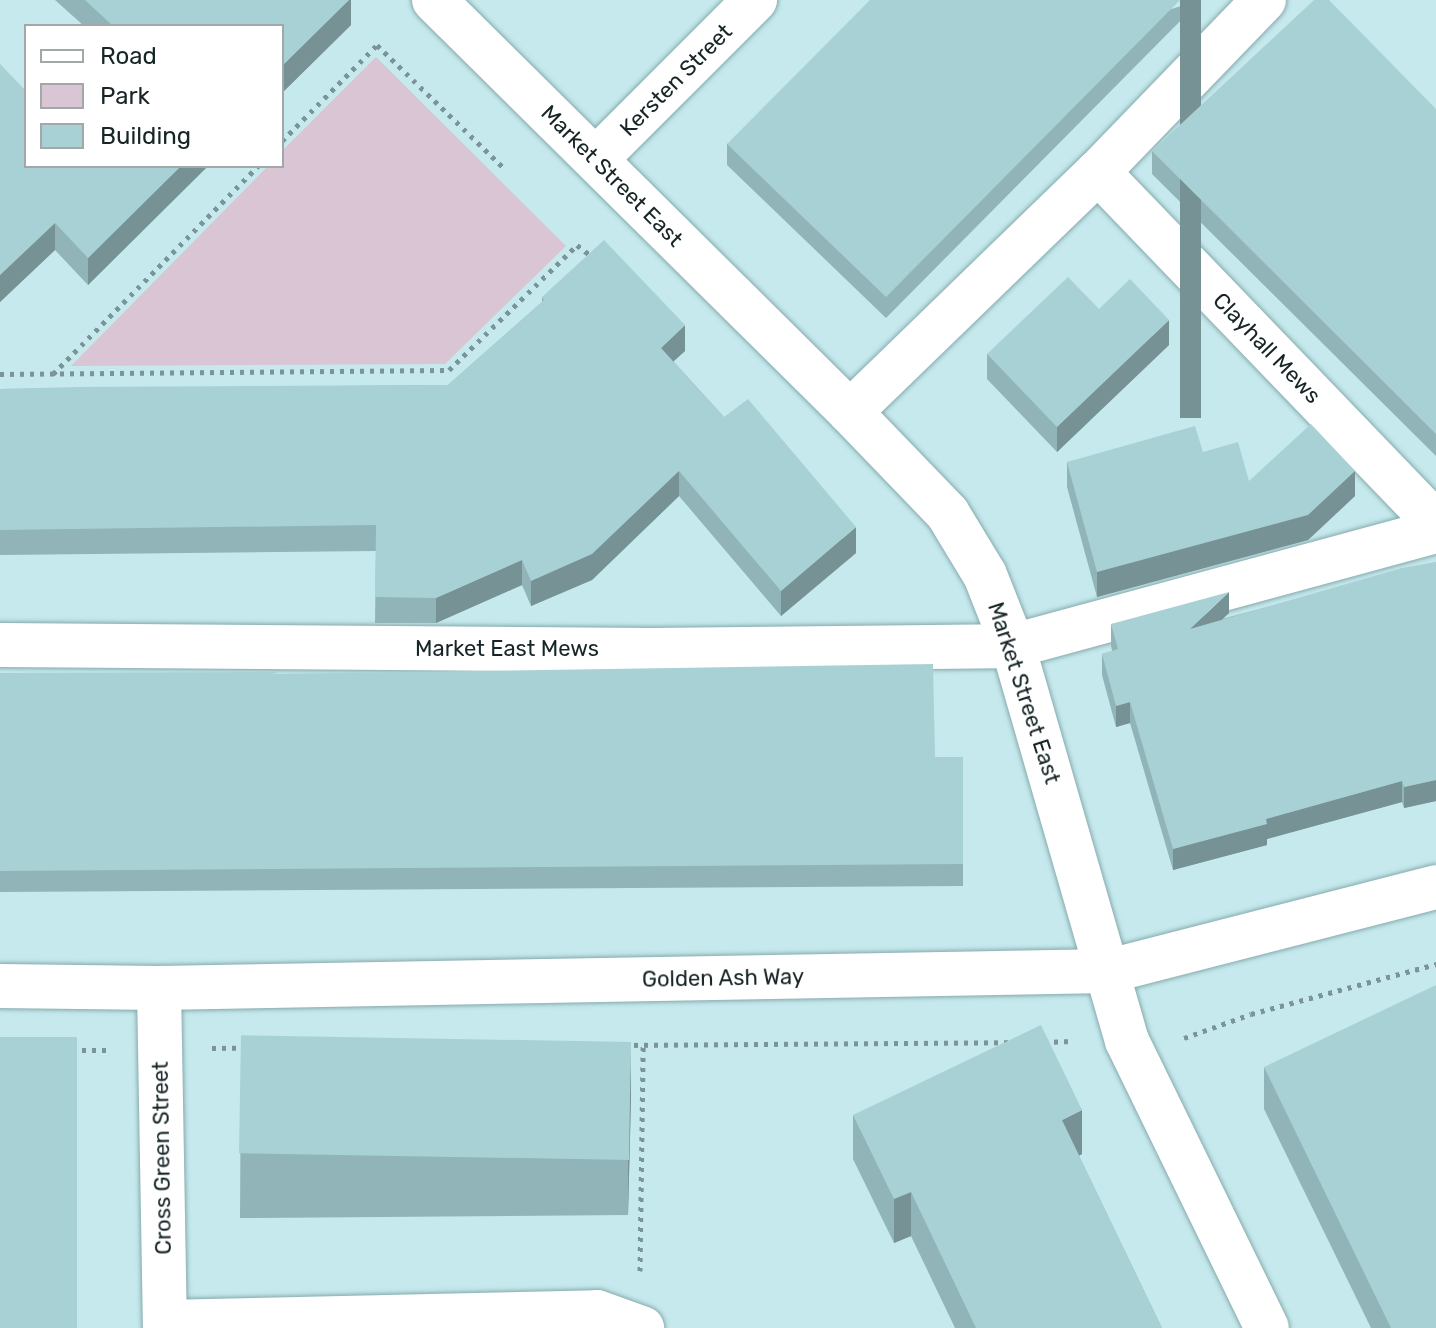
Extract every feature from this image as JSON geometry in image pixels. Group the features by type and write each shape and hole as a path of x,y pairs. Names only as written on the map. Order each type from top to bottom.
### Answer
{"street":[{"name":"Market Street East","path":"434,0 850,412 948,514 985,575 1013,646 1127,1041 1267,1328"},
{"name":"Kersten Street","path":"596,159 755,0"},
{"path":"850,412 1098,172 1264,0"},
{"name":"Clayhall Mews","path":"1098,172 1436,523"},
{"path":"1013,646 1436,531"},
{"name":"Market East Mews","path":"0,645 652,650 1013,646"},
{"name":"Golden Ash Way","path":"0,986 159,988 1109,971 1436,887"},
{"name":"Cross Green Street","path":"159,988 165,1325"},
{"path":"165,1325 597,1312 641,1327"}],"path":[{"path":"284,139 377,45 504,168"},
{"path":"53,374 256,168"},
{"path":"0,374 449,370 577,245 593,258 642,208"},
{"path":"1034,1042 1175,1041 1251,1014 1436,964"},
{"path":"611,1045 1018,1042"},
{"path":"641,1327 643,1044"},
{"path":"58,1050 564,1045"}],"green space":[{"path":"376,57 566,246 445,364 71,366 266,168 284,168 284,149"}],"building":[{"path":"85,0 349,0 284,64 284,24 111,24"},
{"path":"870,0 1180,0 886,297 727,144"},
{"path":"1314,0 1329,0 1436,109 1436,434 1152,151"},
{"path":"0,64 24,89 24,168 179,168 88,258 55,223 0,275"},
{"path":"604,240 685,325 661,348 724,417 748,399 856,527 781,591 679,471 592,554 531,581 522,560 436,598 375,597 376,525 0,530 0,389 448,385 544,300 542,297"},
{"path":"1068,277 1099,309 1130,279 1169,320 1057,427 987,354"},
{"path":"1311,424 1355,471 1308,515 1097,572 1067,462 1195,426 1203,452 1238,442 1249,481"},
{"path":"1436,562 1436,780 1404,787 1402,781 1266,819 1267,824 1173,849 1130,702 1116,706 1102,654 1118,649 1111,624 1229,592 1190,629 1402,568"},
{"path":"933,664 935,757 963,757 963,864 0,871 0,673 278,672 273,674"},
{"path":"1436,985 1436,1328 1391,1328 1264,1067"},
{"path":"1041,1025 1082,1110 1062,1120 1162,1328 976,1328 911,1192 894,1199 853,1115"},
{"path":"241,1035 631,1042 629,1160 239,1153"},
{"path":"0,1037 77,1037 77,1328 0,1328"}]}
